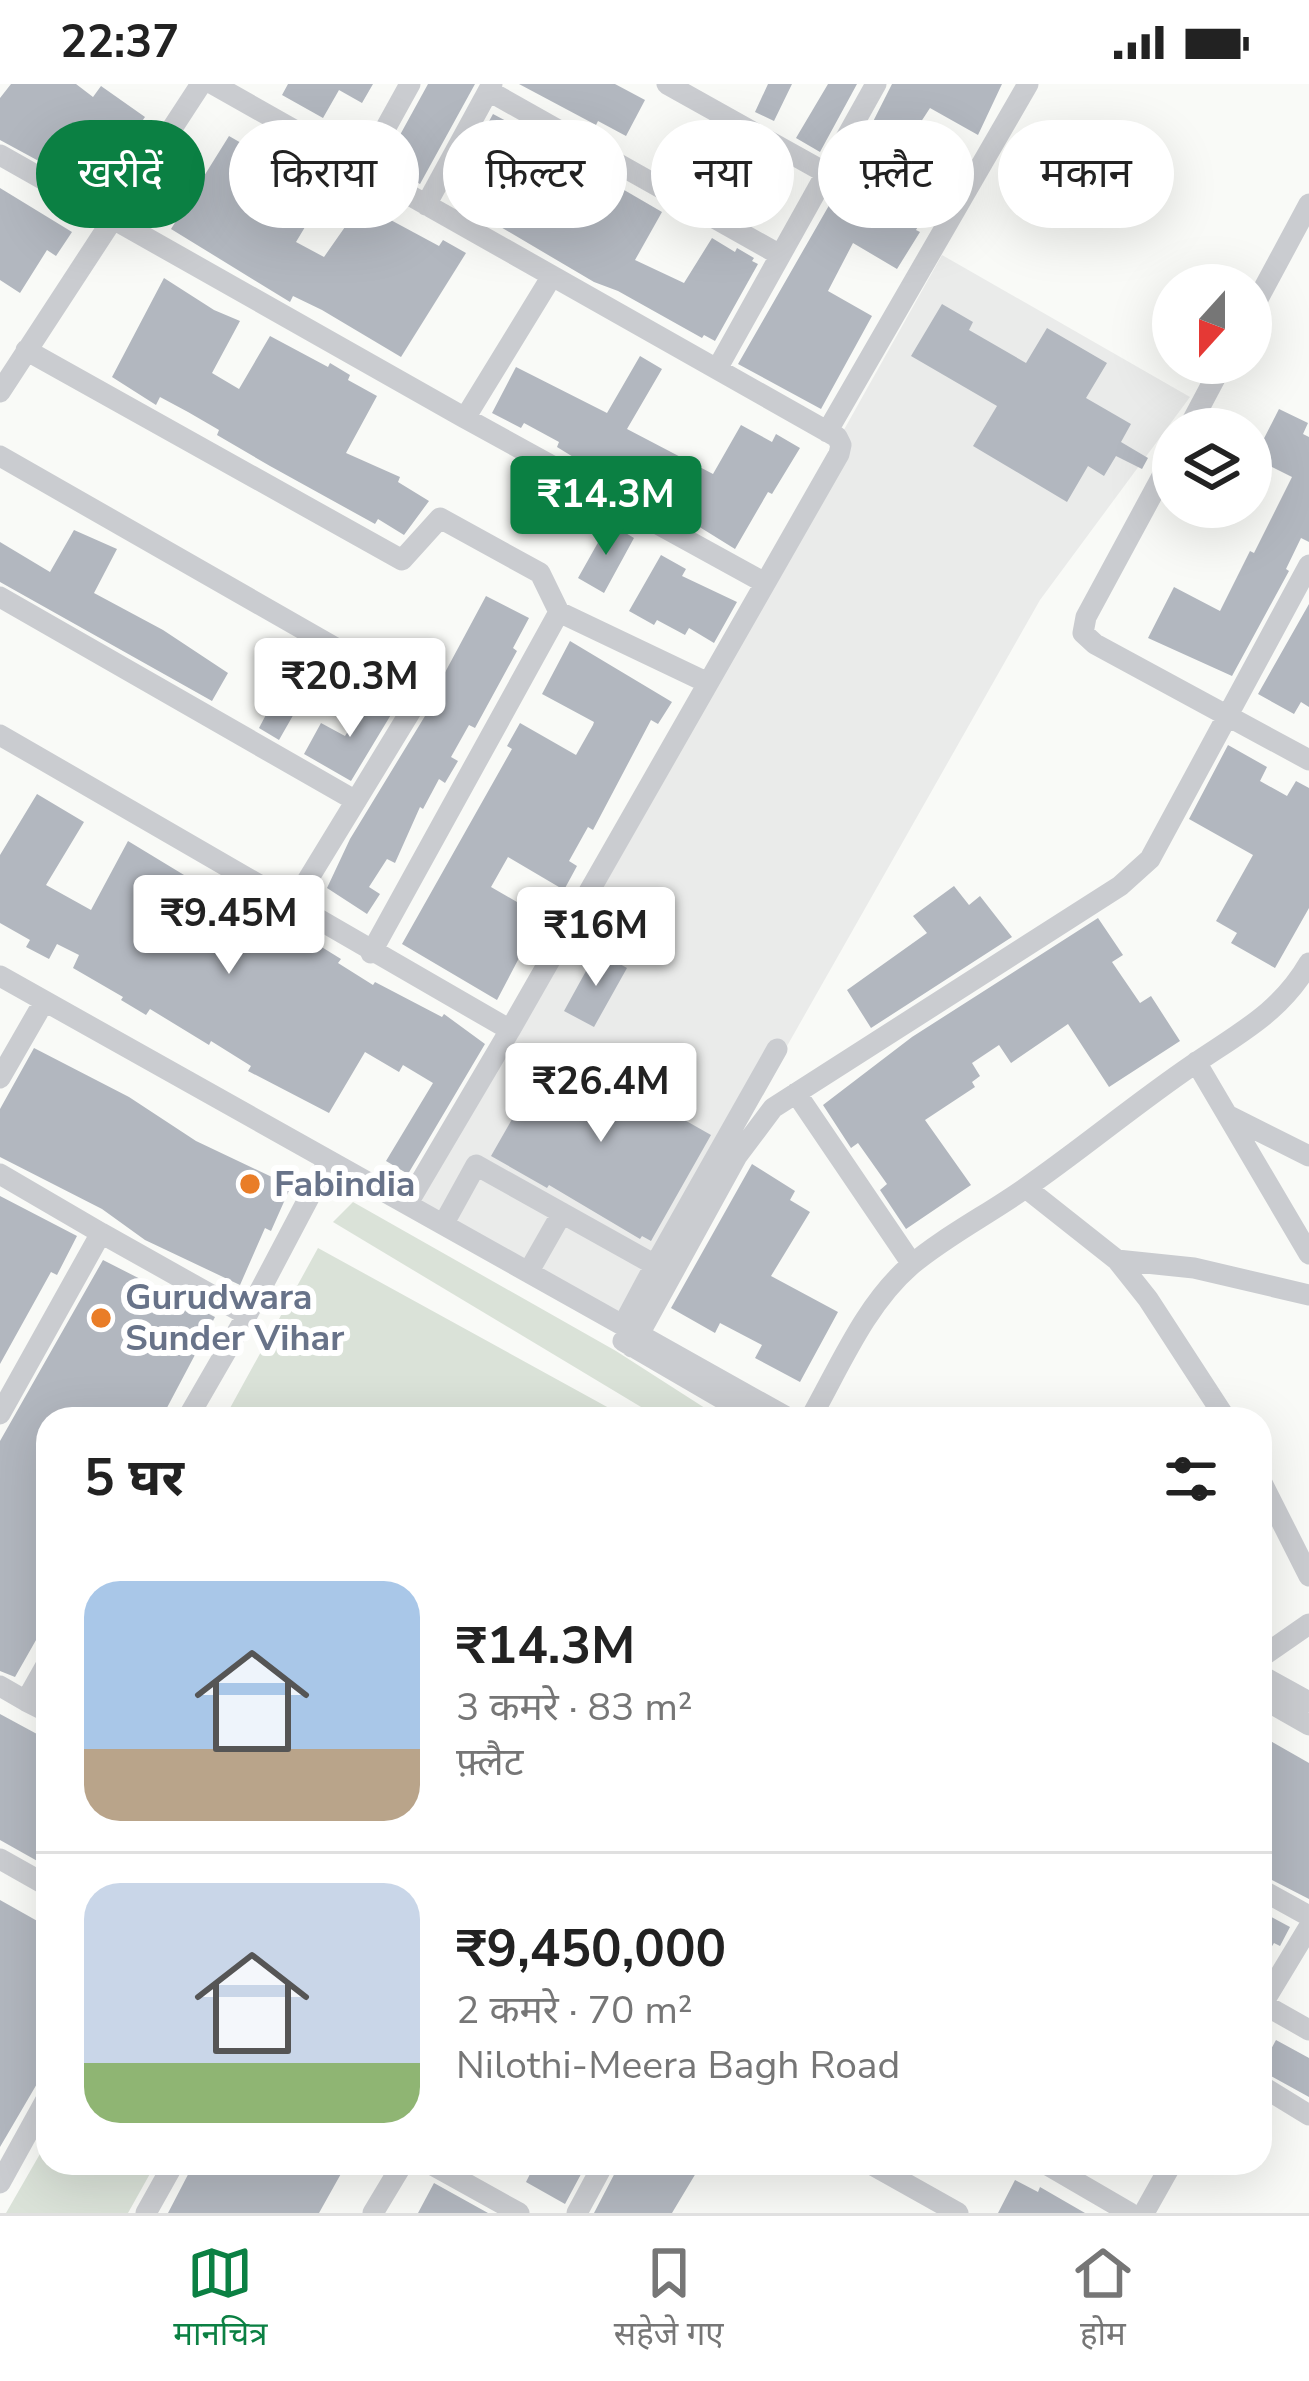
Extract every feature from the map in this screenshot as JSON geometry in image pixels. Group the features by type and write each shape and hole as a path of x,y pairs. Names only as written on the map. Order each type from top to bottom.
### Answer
{"street":[{"path":"178,120 201,84"},
{"path":"212,84 275,120"},
{"path":"390,120 410,84"},
{"path":"668,84 818,168"},
{"path":"856,120 876,84"},
{"path":"827,432 1028,84"},
{"path":"426,205 490,87 780,255"},
{"path":"0,155 36,176"},
{"path":"716,369 818,187"},
{"path":"408,1203 841,445 827,432 419,201"},
{"path":"1272,273 1309,204"},
{"path":"0,392 108,228"},
{"path":"127,228 765,583"},
{"path":"465,418 552,276"},
{"path":"26,350 402,560 440,518 540,573 559,612 708,683"},
{"path":"0,456 410,691 415,699 412,709 293,904"},
{"path":"1152,495 1086,617 1083,633 1095,644 1309,760"},
{"path":"632,1335 756,1127 773,1108 1120,886 1150,859 1309,565"},
{"path":"0,597 356,801"},
{"path":"371,953 559,612"},
{"path":"0,735 510,1030"},
{"path":"817,1407 866,1321 911,1264 1026,1188 1196,1062 1253,1028 1282,1003 1309,963"},
{"path":"0,976 529,1271 740,1407"},
{"path":"0,991 767,1407"},
{"path":"0,1078 38,1012"},
{"path":"632,1335 655,1265 777,1049"},
{"path":"1196,1062 1309,1254"},
{"path":"796,1093 911,1264"},
{"path":"1226,1114 1309,1156"},
{"path":"444,1223 476,1165 655,1265"},
{"path":"194,1407 324,1169"},
{"path":"0,1174 247,1315"},
{"path":"1026,1188 1117,1260 1218,1407"},
{"path":"529,1271 562,1213"},
{"path":"0,1414 101,1233"},
{"path":"1117,1260 1194,1268 1309,1295"},
{"path":"1272,1503 1309,1576"},
{"path":"1272,1650 1309,1624"},
{"path":"1272,1682 1309,1702"},
{"path":"26,1701 36,1684"},
{"path":"0,1686 36,1706"},
{"path":"1272,1704 1309,1725"},
{"path":"1,1863 36,1880"},
{"path":"1272,1896 1309,1916"},
{"path":"1272,1988 1309,1927"},
{"path":"1272,2012 1309,2030"},
{"path":"1272,2093 1309,2114"},
{"path":"0,2182 36,2118"},
{"path":"146,2213 167,2175"},
{"path":"373,2213 396,2175"},
{"path":"451,2175 519,2213"},
{"path":"577,2213 598,2175"},
{"path":"885,2175 925,2205 958,2213"},
{"path":"1065,2175 1130,2213"},
{"path":"1144,2213 1165,2175"}],"shaded area":[{"path":"942,255 1152,375 1152,384 1167,384 1190,397 1182,408 1152,408 1152,448 1040,600 736,1136 637,1324 413,1198"},
{"path":"353,1202 616,1351 703,1407 641,1407 333,1222"},
{"path":"318,1248 607,1407 231,1407"},
{"path":"36,2161 36,2175 149,2175 128,2213 6,2213"}],"building":[{"path":"11,84 76,84 93,97 101,86 145,117 36,120 36,160 0,140 0,98"},
{"path":"288,84 373,84 362,103 339,90 323,118 282,95"},
{"path":"428,84 475,84 455,120 443,120 443,142 420,184 419,120 408,120"},
{"path":"519,84 615,84 645,100 627,134 627,120 587,120"},
{"path":"768,84 792,84 774,120 755,112"},
{"path":"828,84 857,84 837,120 818,120 818,151 796,138"},
{"path":"892,84 1002,84 978,135 974,120 951,120 930,108 922,120 874,120"},
{"path":"229,136 229,228 304,228 296,242 324,257 344,228 406,228 439,246 443,240 466,253 401,357 322,310 293,296 290,302 171,229 205,228 205,174"},
{"path":"0,188 36,210 36,228 72,232 56,256 47,250 20,293 0,280"},
{"path":"627,192 651,206 653,228 635,260 684,283 712,238 758,264 715,341 594,282 502,228 627,228"},
{"path":"818,225 917,228 920,232 897,269 853,243 828,291 872,316 821,409 738,364"},
{"path":"164,278 240,321 212,373 239,389 270,336 328,367 330,363 377,396 346,453 400,477 398,482 429,501 404,535 270,466 188,412 160,397 156,405 112,377"},
{"path":"942,304 973,322 969,330 1026,363 1047,328 1107,363 1086,398 1131,424 1121,442 1148,458 1142,469 1116,456 1104,476 1088,466 1067,502 973,446 997,406 911,356"},
{"path":"640,356 662,369 627,429 713,474 741,425 772,442 776,434 800,448 735,549 656,500 654,505 630,492 557,447 559,442 492,413 516,367 607,413"},
{"path":"1279,409 1308,423 1303,434 1309,437 1309,542 1301,538 1289,571 1232,676 1148,638 1174,587 1220,611 1250,551 1254,553 1266,528 1272,528 1272,517 1292,477 1272,467 1272,423"},
{"path":"609,523 634,538 604,593 578,578"},
{"path":"74,530 117,549 94,593 163,630 228,673 212,701 0,582 0,542 50,572"},
{"path":"661,555 686,569 682,576 737,602 714,643 689,628 685,635 629,611"},
{"path":"486,596 529,618 513,648 517,651 475,728 469,725 451,757 458,761 445,783 439,779 423,809 420,807 395,863 387,859 369,887 380,894 367,914 327,888 350,839 425,716 428,692 438,676 442,678"},
{"path":"1309,604 1309,707 1301,702 1294,714 1258,694"},
{"path":"570,641 672,702 658,724 651,720 593,830 588,827 569,861 577,866 564,890 508,857 491,887 541,916 497,1000 402,944 512,749 507,746 520,723 576,755 593,725 542,694"},
{"path":"298,654 320,668 279,740 259,728"},
{"path":"371,694 395,708 351,781 304,754 321,723 345,736"},
{"path":"1228,745 1267,767 1260,781 1287,796 1296,781 1309,788 1309,908 1275,968 1231,943 1237,933 1216,921 1253,855 1189,819"},
{"path":"37,794 84,822 46,885 91,910 128,841 217,895 215,899 254,924 259,916 293,937 320,946 373,985 444,1014 485,1044 408,1174 386,1161 433,1083 403,1065 399,1072 365,1052 329,1113 248,1071 251,1066 211,1041 209,1045 150,1009 146,1015 121,1000 123,997 73,968 79,955 57,944 49,959 26,947 30,940 0,923 0,855"},
{"path":"954,886 969,905 980,896 1012,937 871,1028 847,990 927,933 913,916"},
{"path":"1098,918 1123,955 1112,962 1140,1003 1151,996 1180,1041 1109,1087 1068,1024 1011,1063 999,1045 972,1063 980,1076 972,1082 975,1087 925,1120 971,1185 906,1229 880,1190 887,1184 858,1143 851,1148 823,1105 912,1037"},
{"path":"597,951 627,968 594,1027 564,1011"},
{"path":"554,1046 711,1135 651,1241 491,1156"},
{"path":"34,1048 129,1097 196,1141 291,1186 271,1231 265,1228 240,1285 145,1240 102,1209 0,1157 0,1109"},
{"path":"752,1164 795,1191 790,1200 810,1212 771,1276 838,1312 800,1382 755,1358 762,1345 720,1323 715,1333 671,1308"},
{"path":"0,1196 77,1236 57,1275 51,1272 0,1364"},
{"path":"103,1260 215,1317 167,1407 36,1407 36,1640 15,1677 0,1671 0,1441"},
{"path":"0,1714 36,1734 36,1860 0,1840"},
{"path":"1272,1742 1309,1763 1309,1899 1272,1880"},
{"path":"0,1900 36,1920 36,2086 0,2147"},
{"path":"1272,1917 1290,1927 1280,1946 1272,1946"},
{"path":"1276,2040 1309,2058 1309,2097 1272,2077"},
{"path":"188,2175 340,2175 319,2213 168,2213"},
{"path":"530,2175 581,2175 565,2204 526,2182"},
{"path":"614,2175 695,2175 672,2213 594,2213"},
{"path":"1015,2180 1038,2192 1040,2187 1085,2213 998,2213"},
{"path":"434,2183 488,2213 418,2213"}],"place":[{"name":"Fabindia","path":"250,1184"},
{"name":"Gurudwara Sunder Vihar","path":"101,1318"}]}
